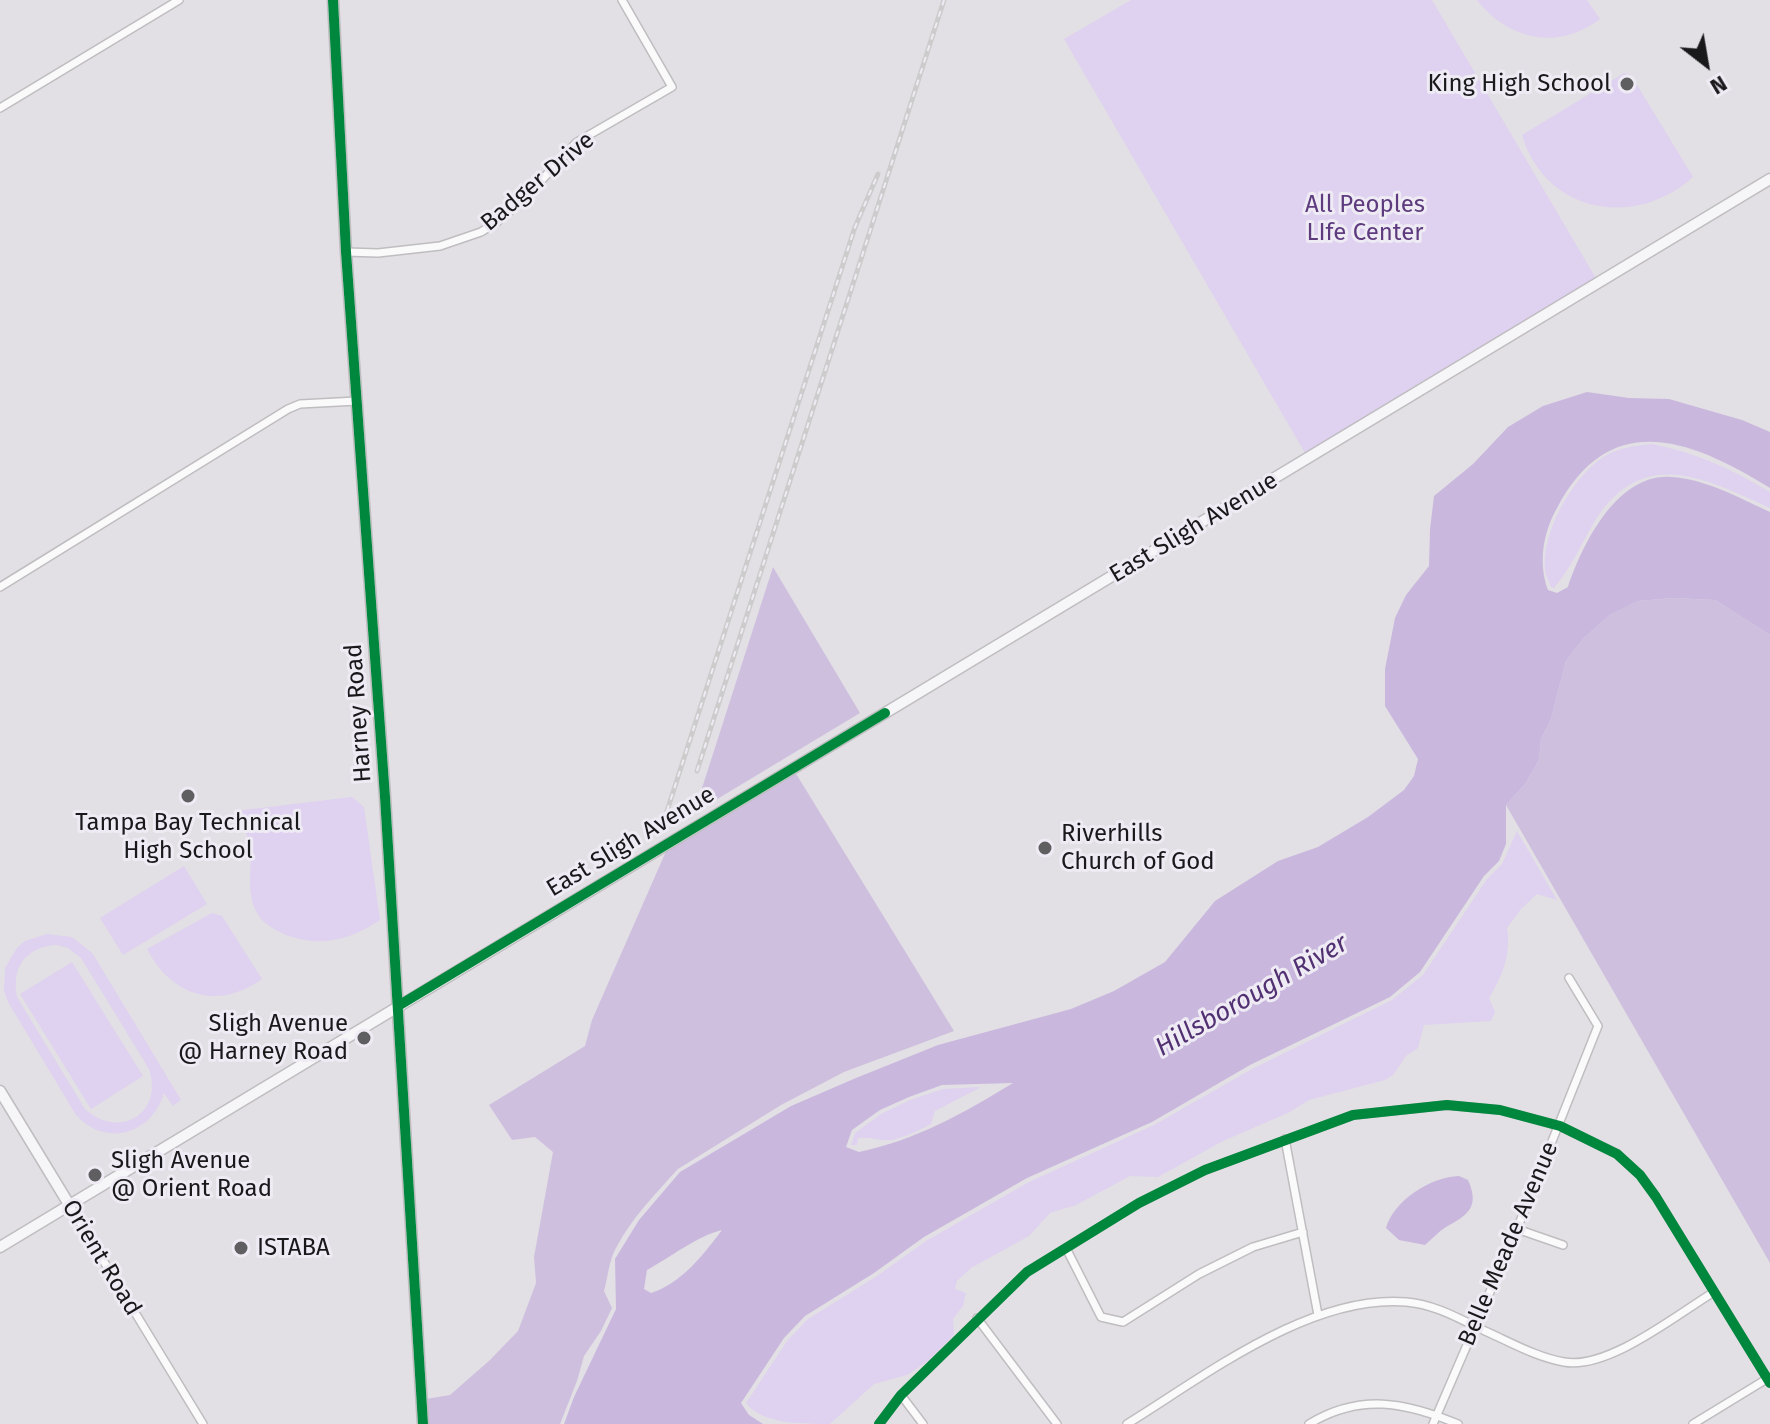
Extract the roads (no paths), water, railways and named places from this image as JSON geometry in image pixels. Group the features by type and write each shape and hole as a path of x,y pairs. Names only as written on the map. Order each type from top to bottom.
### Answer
{"street":[{"path":"0,108 179,0"},
{"name":"Harney Road","path":"333,0 346,252 398,1006 423,1424"},
{"name":"Badger Drive","path":"346,252 378,253 440,246 481,232 524,199 577,142 672,87 622,0"},
{"name":"East Sligh Avenue","path":"0,1247 1770,179"},
{"path":"0,587 288,409 300,404 357,401"},
{"name":"Belle Meade Avenue","path":"1433,1424 1560,1126 1598,1026 1569,978"},
{"name":"Orient Road","path":"0,1091 203,1424"},
{"path":"879,1424 901,1395 1027,1272 1139,1203 1192,1176 1353,1115 1447,1105 1500,1110 1560,1126 1617,1154 1640,1175 1769,1379 1693,1424"},
{"path":"1285,1139 1318,1315"},
{"path":"1517,1229 1563,1245"},
{"path":"1066,1248 1101,1317 1123,1322 1199,1274 1253,1247 1303,1232"},
{"path":"1127,1424 1283,1329 1318,1315 1371,1304 1407,1302 1451,1313 1542,1356 1565,1362 1591,1362 1615,1353 1714,1292"},
{"path":"977,1318 1057,1424"},
{"path":"901,1395 923,1424"},
{"path":"1309,1424 1331,1411 1382,1401 1458,1424"}],"water":[{"name":"Hillsborough River","path":"1587,392 1629,398 1669,399 1742,420 1770,432 1770,488 1711,456 1682,446 1654,442 1627,444 1602,455 1578,476 1557,508 1545,538 1543,569 1548,590 1557,593 1568,587 1582,552 1604,515 1634,487 1652,479 1671,477 1710,485 1770,512 1770,635 1715,600 1674,598 1637,601 1610,615 1583,639 1566,661 1551,719 1541,739 1539,760 1526,783 1506,805 1506,844 1499,861 1484,876 1420,972 1390,997 1250,1065 1152,1122 1027,1178 924,1237 805,1316 784,1338 741,1403 749,1415 763,1424 564,1424 616,1309 615,1259 639,1220 680,1172 791,1106 856,1078 938,1045 1071,1009 1114,991 1165,962 1215,901 1278,861 1318,847 1368,817 1404,790 1414,776 1418,759 1385,706 1385,669 1395,618 1406,595 1429,566 1434,496 1473,464 1508,427 1543,406","holes":["1013,1083 920,1133 859,1152 846,1147 852,1130 880,1110 909,1097 942,1085","722,1230 682,1275 651,1293 644,1289 647,1270 694,1242"]},
{"path":"1459,1176 1468,1180 1471,1189 1470,1209 1425,1245 1399,1240 1386,1228 1397,1208 1415,1192 1448,1177"}],"railway":[{"path":"697,771 944,0"},
{"path":"667,811 855,227 878,174"}],"place":[{"name":"King High School","path":"1627,84"},
{"name":"Tampa Bay Technical High School","path":"188,796"},
{"name":"Riverhills Church of God","path":"1045,848"},
{"name":"Sligh Avenue @ Harney Road","path":"364,1038"},
{"name":"Sligh Avenue @ Orient Road","path":"95,1175"},
{"name":"ISTABA","path":"241,1248"}],"park label":[{"name":"All Peoples LIfe Center","path":"1365,219"}]}
